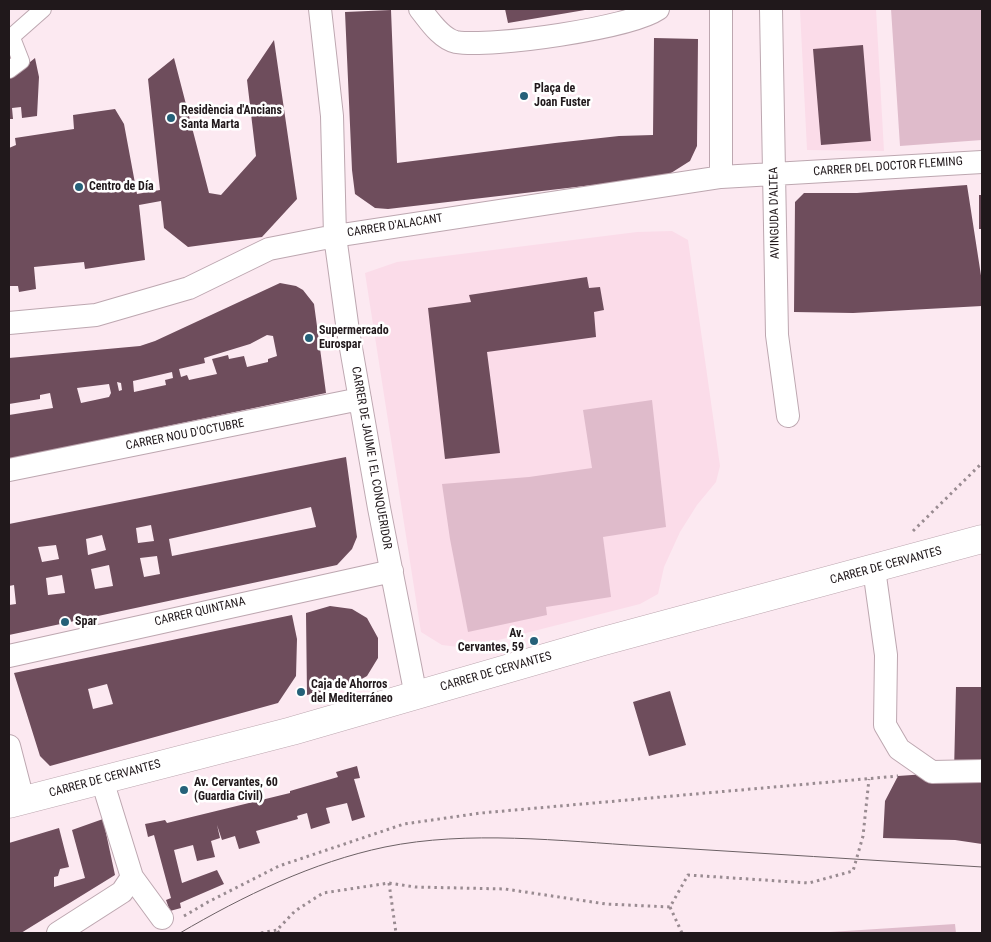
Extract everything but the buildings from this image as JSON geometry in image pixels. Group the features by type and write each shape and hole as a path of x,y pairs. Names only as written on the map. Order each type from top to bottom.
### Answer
{"main road":[{"name":"CARRER DE CERVANTES","path":"16,802 292,731 600,642 982,540"}],"street":[{"path":"9,70 21,61 10,39 44,9"},
{"name":"CARRER DE JAUME I EL CONQUERIDOR","path":"320,9 332,116 336,236 360,399 416,696"},
{"path":"420,9 438,30 454,42 508,43 637,19 658,9"},
{"path":"721,9 721,177"},
{"name":"AVINGUDA D'ALTEA","path":"771,9 784,173 777,335 788,416"},
{"name":"CARRER DEL DOCTOR FLEMING","path":"784,173 982,162"},
{"name":"CARRER D'ALACANT","path":"9,323 96,314 189,288 269,249 336,236 721,177 784,173"},
{"name":"CARRER NOU D'OCTUBRE","path":"9,470 360,399"},
{"path":"874,569 886,655 885,725 899,749 932,772 982,771"},
{"name":"CARRER QUINTANA","path":"9,656 392,571"},
{"path":"9,746 16,802"},
{"path":"102,780 132,877 170,919"},
{"path":"58,933 122,892 132,877"}],"path":[{"path":"908,536 982,463"},
{"path":"170,919 279,866 404,824 482,813 932,772"},
{"path":"670,907 688,875 809,883 853,871 863,836 869,779"},
{"path":"261,933 278,932 295,910 323,893 389,883 415,886 505,889 606,904 670,907"},
{"path":"389,883 396,933"},
{"path":"670,907 682,933"}],"shaded area":[{"path":"876,9 884,151 807,150 800,10"},
{"path":"891,9 982,9 982,140 900,146"},
{"path":"672,231 688,240 720,466 716,482 697,505 680,532 664,567 658,594 640,604 467,648 442,645 421,632 365,273 397,262 637,232"},
{"path":"652,400 666,527 603,537 611,597 546,607 547,615 468,632 450,539 442,484 529,477 592,468 583,410"},
{"path":"955,924 956,933 814,933"}],"tram line":[{"path":"180,933 254,893 305,871 358,853 417,842 449,839 514,838 982,867"}],"place":[{"name":"Plaça de Joan Fuster","path":"524,96"},
{"name":"Residència d'Ancians Santa Marta","path":"171,118"},
{"name":"Centro de Día","path":"79,187"},
{"name":"Supermercado Eurospar","path":"309,338"},
{"name":"Spar","path":"65,622"},
{"name":"Av. Cervantes, 59","path":"534,641"},
{"name":"Caja de Ahorros del Mediterráneo","path":"301,692"},
{"name":"Av. Cervantes, 60 (Guardia Civil)","path":"184,790"}]}
